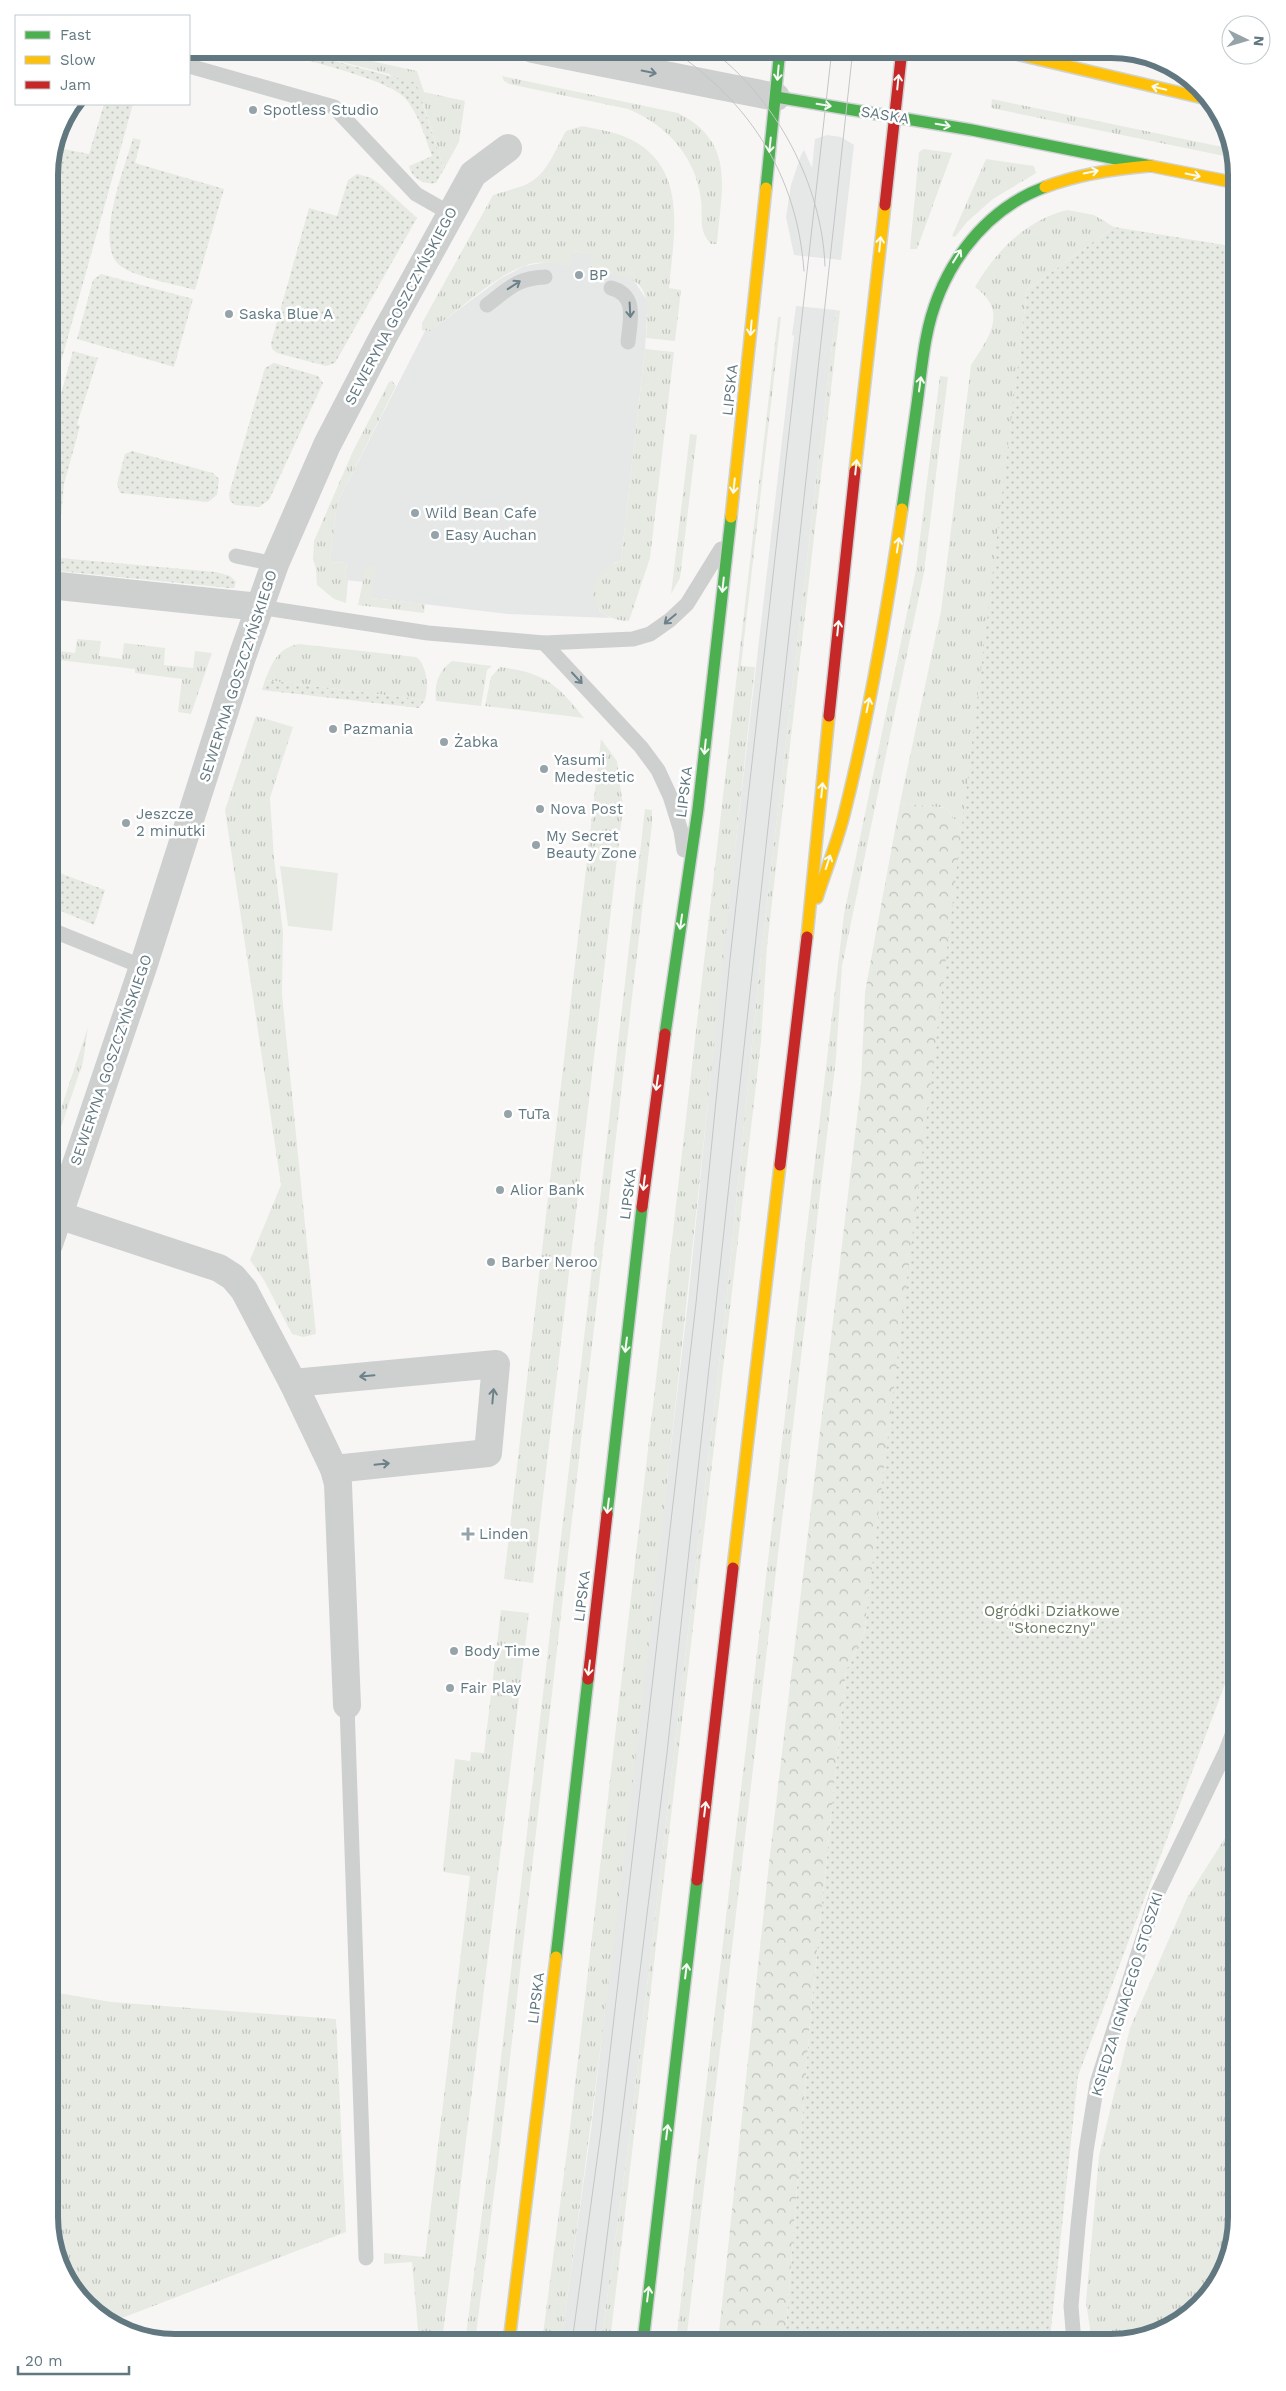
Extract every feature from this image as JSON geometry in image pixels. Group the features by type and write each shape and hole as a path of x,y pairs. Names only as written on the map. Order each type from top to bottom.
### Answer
{"main road":[{"name":"LIPSKA","path":"510,2333 533,2160 650,1135 698,809 779,58"},
{"path":"644,2334 808,926 839,616 901,58"},
{"path":"1033,58 1199,97"},
{"name":"SASKA","path":"776,97 895,116 1228,181"},
{"path":"808,926 844,813 873,683 900,531 926,338 930,319 943,283 967,242 989,219 1019,198 1040,188 1080,174 1124,167 1149,166"}],"street":[{"name":"SASKA","path":"579,58 776,97"},
{"name":"SEWERYNA GOSZCZYŃSKIEGO","path":"58,1203 143,967 259,607 275,564 327,445 473,174 508,148"},
{"path":"58,587 259,607"},
{"path":"58,1215 219,1268 233,1277 244,1290 293,1383 334,1469 340,1500 347,1705"},
{"path":"293,1383 496,1364 488,1453 334,1469"}],"lane":[{"path":"190,66 334,107 416,194 451,214"},
{"path":"487,305 517,282 529,278 545,277"},
{"path":"611,288 623,293 631,305 628,342"},
{"path":"259,607 428,633 544,642 633,639 650,634 670,620 686,604 728,537"},
{"path":"236,556 275,564"},
{"path":"544,642 641,747 658,770 670,796 681,830 688,874"},
{"path":"58,933 143,967"},
{"path":"347,1705 366,2258"},
{"name":"KSIĘDZA IGNACEGO STOSZKI","path":"1073,2334 1071,2306 1078,2226 1086,2151 1097,2083 1157,1894 1228,1745"}],"shaded area":[{"path":"827,135 841,137 854,145 841,260 794,255 786,217 791,185 801,155 804,150 812,168 815,139"},
{"path":"572,251 593,254 591,269 622,274 633,279 648,302 645,349 621,561 614,563 599,610 610,618 508,614 372,598 364,582 345,580 347,563 330,562 337,503 425,331 435,327 500,279 524,266 548,262 570,265"},
{"path":"796,306 836,310 760,964 726,1304 630,2133 602,2333 562,2333 591,2130 688,1301 722,963 794,336 792,335"}],"green space":[{"path":"297,58 323,58 416,83 444,169 436,183 427,183 419,180 409,166 432,156 417,117 404,97 378,82"},
{"path":"326,58 358,58 417,71 424,92 465,101 459,142 444,169 423,103 389,74"},
{"path":"502,76 678,113 697,125 710,138 717,153 721,169 721,205 717,244 711,244 704,234 701,200 693,170 677,144 667,133 628,109 509,84 504,81"},
{"path":"992,99 1225,148 1227,156 991,108"},
{"path":"104,105 133,105 58,373 58,167 60,148 89,154"},
{"path":"582,126 618,134 644,148 659,163 668,181 673,201 674,222 669,288 681,290 675,341 646,338 647,306 645,295 640,286 633,280 623,276 591,269 592,254 573,251 570,266 541,263 530,264 513,271 490,285 430,331 422,330 422,323 493,195 523,186 534,180 545,168 566,131"},
{"path":"133,138 141,140 135,163 224,189 195,290 133,273 118,264 112,253 110,239 114,203"},
{"path":"924,149 952,153 917,249 910,249 919,152"},
{"path":"986,159 1034,166 1036,173 993,199 967,222 955,237 952,236"},
{"path":"357,174 371,178 381,185 417,218 335,363 326,366 277,353 272,349 271,343 309,208 337,216 348,180"},
{"path":"1067,210 1094,215 1114,227 1027,290 963,831 946,808 900,803 941,611 971,365 984,345 993,325 991,306 985,296 975,287 992,262 1013,239 1038,221"},
{"name":"Ogródki Działkowe \"Słoneczny\"","path":"1114,227 1228,246 1228,1676 1078,2076 1051,2329 1052,2334 786,2334 810,2022 846,1671 864,1634 1027,290"},
{"path":"101,274 193,299 174,367 77,339 93,280"},
{"path":"836,310 840,311 767,946 761,1042 611,2333 602,2333 630,2133 726,1304 760,964"},
{"path":"778,317 781,317 741,666 755,667 641,1715 616,1924 562,2333 543,2333 570,2128"},
{"path":"645,349 674,352 650,558 629,621 614,619 604,613 597,605 594,596 594,585 599,575 608,567 621,561"},
{"path":"73,351 98,358 77,424 80,426 64,484 61,516 58,515 58,404"},
{"path":"274,363 318,376 323,383 269,500 259,507 235,505 230,501 229,494 265,368"},
{"path":"940,376 948,377 924,572 842,966 836,1058 687,2334 677,2334 844,914 916,570"},
{"path":"392,381 396,386 337,503 330,562 347,563 345,580 348,580 346,603 334,599 317,585 313,559 314,541 353,451 389,382"},
{"path":"690,434 697,435 681,570 680,578 671,594"},
{"path":"132,451 213,473 219,479 217,495 208,502 120,493 117,484 125,454"},
{"path":"58,558 216,572 230,576 236,582 234,588 58,571"},
{"path":"366,566 376,567 372,598 425,604 424,613 358,605"},
{"path":"77,639 101,641 99,656 122,659 124,643 165,648 164,665 193,668 195,651 212,653 191,714 178,712 182,679 135,673 135,669 58,660 58,651 75,653"},
{"path":"299,644 416,657 420,660 425,671 427,689 425,700 265,680 277,656 286,649"},
{"path":"452,661 492,666 487,670 481,706 436,701 436,689 440,674"},
{"path":"500,667 528,673 548,682 565,696 584,718 485,706 491,677"},
{"path":"265,680 425,700 419,708 262,690"},
{"path":"256,716 293,727 270,798 274,859 283,932 282,995 316,1334 303,1337 292,1334 264,1280 250,1260 281,1185 225,810"},
{"path":"601,739 617,761 623,807 533,1583 504,1579"},
{"path":"900,803 946,808 963,831 864,1634 846,1671 810,2022 786,2334 719,2334 769,1863 861,1084 865,992"},
{"path":"645,809 652,810 652,824 499,2154 476,2333 466,2333 490,2153"},
{"path":"280,866 338,873 332,931 288,926"},
{"path":"58,872 105,890 94,925 58,910"},
{"path":"88,1027 83,1062 58,1136 58,1118"},
{"path":"501,1610 529,1613 443,2333 418,2333 412,2262 384,2264 384,2253 425,2257 470,1876 444,1872 443,1868 455,1759 470,1761 471,1752 484,1753"},
{"path":"1228,1833 1228,2216 1226,2239 1222,2254 1209,2281 1199,2294 1183,2309 1170,2318 1142,2330 1111,2334 1091,2334 1086,2302 1099,2156 1130,2028 1187,1898"},
{"path":"58,1993 111,2002 336,2019 346,2232 119,2319 103,2309 82,2288 73,2275 66,2261 59,2232"}],"tram line":[{"path":"683,58 724,93 746,117 764,144 780,173 791,203 800,236 804,271"},
{"path":"721,58 734,69 755,92 775,118 791,145 805,174 815,204 822,235 825,266"},
{"path":"573,2333 601,2131 696,1303 730,959 831,58"},
{"path":"595,2333 667,1753 852,58"}],"traffic: fast":[{"path":"766,188 779,58"},
{"path":"776,97 972,130 1151,166"},
{"path":"902,509 925,347 932,315 941,291 952,268 982,228 1022,198 1045,187"},
{"path":"665,1034 698,809 731,517"},
{"path":"607,1514 642,1207"},
{"path":"556,1957 588,1679"},
{"path":"644,2334 697,1880"}],"traffic: slow":[{"path":"1033,58 1199,97"},
{"path":"1045,187 1096,173 1149,166"},
{"path":"1151,166 1228,181"},
{"path":"731,517 766,188"},
{"path":"855,471 885,205"},
{"path":"817,898 842,822 854,774 884,623 902,509"},
{"path":"807,937 829,716"},
{"path":"733,1568 780,1165"},
{"path":"510,2333 556,1957"}],"traffic: jam":[{"path":"885,205 901,58"},
{"path":"829,716 855,471"},
{"path":"780,1165 807,937"},
{"path":"642,1207 665,1034"},
{"path":"588,1679 607,1514"},
{"path":"697,1880 733,1568"}],"place":[{"name":"Spotless Studio","path":"253,110"},
{"name":"BP","path":"579,275"},
{"name":"Saska Blue A","path":"229,314"},
{"name":"Wild Bean Cafe","path":"415,513"},
{"name":"Easy Auchan","path":"435,535"},
{"name":"Pazmania","path":"333,729"},
{"name":"Żabka","path":"444,742"},
{"name":"Yasumi Medestetic","path":"544,769"},
{"name":"Nova Post","path":"540,809"},
{"name":"Jeszcze 2 minutki","path":"126,823"},
{"name":"My Secret Beauty Zone","path":"536,845"},
{"name":"TuTa","path":"508,1114"},
{"name":"Alior Bank","path":"500,1190"},
{"name":"Barber Neroo","path":"491,1262"},
{"name":"Linden","path":"468,1534"},
{"name":"Body Time","path":"454,1651"},
{"name":"Fair Play","path":"450,1688"}]}
